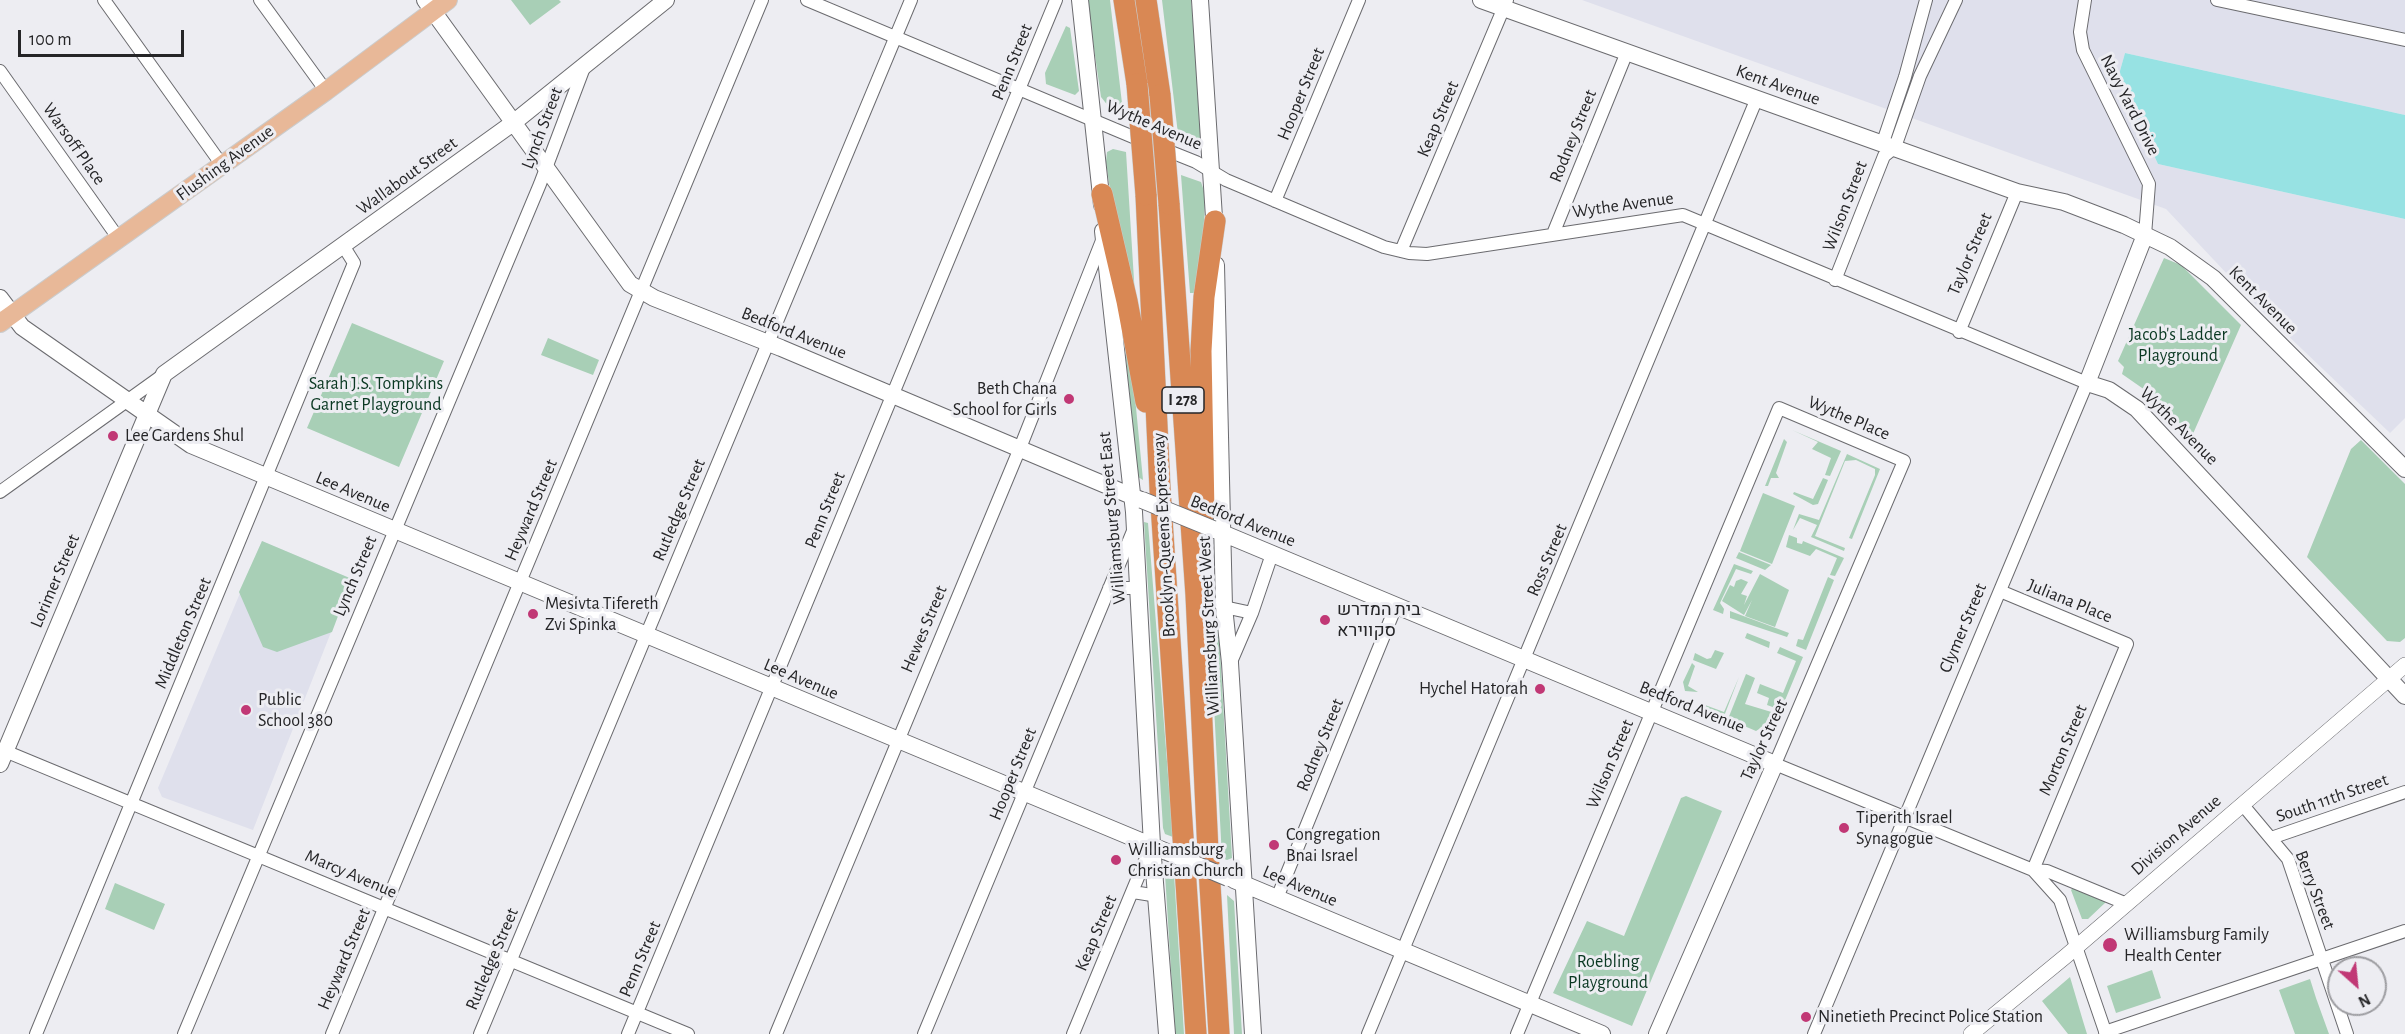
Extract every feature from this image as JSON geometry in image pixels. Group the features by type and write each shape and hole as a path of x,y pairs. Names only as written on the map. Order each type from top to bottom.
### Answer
{"highway":[{"name":"Brooklyn-Queens Expressway","path":"1124,0 1137,84 1146,195 1160,489 1196,1034"},
{"name":"Brooklyn-Queens Expressway","path":"1146,0 1160,95 1196,595 1219,1034"},
{"path":"1102,194 1139,362 1160,489"},
{"path":"1196,595 1205,578 1201,351 1204,297 1215,221"}],"main road":[{"name":"Wallabout Street","path":"146,413 164,374 513,123 666,0"},
{"name":"Williamsburg Street East","path":"1080,0 1102,194 1103,237 1137,498 1134,528 1159,849 1158,896 1167,1034"},
{"name":"Williamsburg Street West","path":"1200,0 1215,221 1218,531 1230,663 1236,881 1252,1034"},
{"path":"1203,25 1213,0"},
{"name":"Kent Avenue","path":"1481,0 1507,3 1891,141 2017,192 2064,202 2146,231 2213,278 2405,469"},
{"name":"Kent Avenue","path":"1507,3 1627,52 1758,99 2049,190 2064,202"},
{"name":"Flushing Avenue","path":"6,318 326,91 435,4"},
{"name":"Bedford Avenue","path":"435,4 513,123 630,284 654,298 768,343 1775,764"},
{"name":"Clymer Street","path":"2087,383 2146,231"},
{"name":"Lee Avenue","path":"0,298 6,318 191,445 1602,1034"},
{"name":"Wythe Avenue","path":"2087,383 2109,390 2138,409 2405,696"},
{"name":"Lorimer Street","path":"2,754 146,413"},
{"name":"Taylor Street","path":"1657,1034 1775,764"}],"street":[{"path":"104,0 222,165"},
{"path":"260,0 326,91"},
{"name":"Heyward Street","path":"332,1034 762,0"},
{"name":"Wythe Avenue","path":"807,0 1196,162 1275,201 1384,247 1427,254 1680,215 2087,383"},
{"name":"Rutledge Street","path":"480,1034 911,0"},
{"name":"Penn Street","path":"628,1034 1056,0"},
{"name":"Hooper Street","path":"1275,201 1359,0"},
{"name":"Wilson Street","path":"1891,141 1894,111 1926,0"},
{"name":"Wilson Street","path":"1835,280 1884,156 1891,141 1908,117 1920,76 1956,0"},
{"name":"Navy Yard Drive","path":"2085,0 2080,32 2083,50 2150,184 2146,231"},
{"path":"2217,0 2405,40"},
{"name":"Keap Street","path":"1401,251 1507,3"},
{"name":"Rodney Street","path":"1554,234 1627,52"},
{"name":"Lynch Street","path":"184,1034 546,167 585,65"},
{"name":"Warsoff Place","path":"0,71 119,238"},
{"name":"Ross Street","path":"1368,1034 1758,99"},
{"name":"Taylor Street","path":"1959,332 2017,192"},
{"name":"Hewes Street","path":"776,1034 1020,448 1103,237"},
{"name":"Middleton Street","path":"36,1034 268,477 354,263 344,246"},
{"name":"Wallabout Street","path":"0,492 164,374"},
{"name":"Clymer Street","path":"1814,1034 2087,383"},
{"name":"Wilson Street","path":"1517,1034 1779,408"},
{"name":"Wythe Place","path":"1779,408 1904,460"},
{"name":"Taylor Street","path":"1775,764 1904,460"},
{"name":"Hooper Street","path":"924,1034 1134,528"},
{"path":"1230,663 1252,613 1272,554"},
{"path":"1109,588 1138,588"},
{"name":"Juliana Place","path":"2000,591 2127,644"},
{"name":"Rodney Street","path":"1277,898 1396,606"},
{"path":"1224,607 1252,613"},
{"name":"Morton Street","path":"2033,870 2127,644"},
{"name":"Division Avenue","path":"1971,1034 2127,904 2405,665"},
{"name":"Marcy Avenue","path":"2,754 132,802 688,1034"},
{"name":"Bedford Avenue","path":"1775,764 2033,870 2047,871 2127,904"},
{"name":"South 11th Street","path":"2271,838 2405,792"},
{"name":"Berry Street","path":"2242,804 2288,859 2347,1034"},
{"name":"Keap Street","path":"1073,1034 1133,892 1159,849"},
{"name":"Bedford Avenue","path":"2033,870 2060,900 2105,1033"},
{"path":"1133,892 1158,896"},
{"path":"2105,1033 2405,931"}],"shaded area":[{"path":"1582,0 2405,0 2405,115 2125,53 2118,78 2158,164 2405,219 2405,418 2390,433 2260,309 2166,209"},
{"name":"Public School 380","path":"262,541 352,579 253,830 162,797 158,788"}],"green space":[{"path":"511,0 559,0 561,2 530,25"},
{"path":"1087,0 1110,0 1123,112 1109,107 1101,97"},
{"path":"1162,0 1191,0 1203,128 1200,139 1194,142 1178,134"},
{"path":"1066,26 1070,28 1079,91 1075,95 1046,84 1045,73"},
{"path":"1113,149 1126,152 1135,296 1114,217 1106,162 1107,152"},
{"path":"1181,175 1201,182 1205,194 1204,230 1194,293 1190,293"},
{"name":"Jacob's Ladder Playground","path":"2164,258 2181,265 2241,325 2192,436 2155,397 2122,374 2124,367 2118,361"},
{"path":"1122,321 1131,356 1143,480 1138,477"},
{"name":"Sarah J.S. Tompkins Garnet Playground","path":"352,323 444,361 399,467 307,428"},
{"path":"548,338 599,360 593,375 541,355"},
{"path":"1792,430 1841,451 1830,476 1825,475 1831,458 1812,449 1818,442"},
{"path":"1784,439 1787,442 1776,473 1779,478 1771,478 1768,486 1765,486"},
{"path":"2361,440 2405,484 2405,638 2400,642 2387,641 2307,557 2351,449"},
{"path":"1847,454 1880,469 1852,539 1849,538 1875,475 1875,469 1856,460 1845,461 1815,536 1845,548 1844,551 1811,537 1817,525 1800,518 1793,530 1799,514 1819,520"},
{"path":"1823,478 1828,480 1818,504 1813,505 1793,494 1794,492 1813,499"},
{"path":"1763,493 1795,506 1772,564 1740,551"},
{"path":"1144,522 1148,523 1173,837 1165,834 1163,828"},
{"path":"1789,535 1797,538 1797,543 1802,544 1803,541 1844,558 1835,576 1830,575 1837,558 1816,549 1810,556 1786,547"},
{"path":"262,541 352,579 332,632 277,652 263,647 239,592"},
{"path":"1739,552 1771,565 1765,570 1736,558"},
{"path":"1734,564 1753,571 1751,574 1736,569 1720,603 1724,609 1723,614 1713,610"},
{"path":"1760,574 1789,590 1775,627 1745,616 1752,600 1744,615 1722,601 1730,585 1734,587 1736,581 1741,579 1748,582 1741,594 1747,596 1744,605"},
{"path":"1828,577 1834,580 1806,650 1796,646 1798,639 1803,640"},
{"path":"1217,599 1232,858 1227,860 1222,858 1212,668"},
{"path":"1730,611 1789,633 1787,637 1730,618"},
{"path":"1747,633 1770,642 1769,648 1745,638"},
{"path":"1780,647 1803,657 1781,710 1767,705 1769,698 1757,693 1760,684 1783,693 1796,661 1777,653"},
{"path":"1715,650 1724,653 1716,669 1693,660 1695,653 1707,659 1711,658"},
{"path":"1692,663 1695,666 1688,686 1698,692 1685,691 1683,682"},
{"path":"1746,674 1755,678 1745,704 1778,714 1772,726 1767,724 1756,731 1728,719"},
{"path":"1739,677 1723,719 1704,708 1705,705 1724,712"},
{"name":"Roebling Playground","path":"1686,796 1722,811 1632,1026 1553,993 1587,921 1624,936 1681,798"},
{"path":"1168,871 1174,874 1184,1034 1175,1034 1165,874"},
{"path":"115,883 165,904 154,930 105,909"},
{"path":"2073,888 2106,902 2088,919 2082,919 2071,890"},
{"path":"1227,895 1234,901 1242,1034 1234,1034"},
{"path":"2152,970 2161,998 2116,1013 2107,986"},
{"path":"2070,977 2087,1034 2068,1034 2042,1001"},
{"path":"2310,979 2329,1034 2295,1034 2279,990"}],"water":[{"path":"2125,53 2405,115 2405,219 2158,164 2118,78"}],"place":[{"name":"Beth Chana School for Girls","path":"1069,399"},
{"name":"Lee Gardens Shul","path":"113,436"},
{"name":"Mesivta Tifereth Zvi Spinka","path":"533,614"},
{"name":"בית המדרש סקווירא","path":"1325,620"},
{"name":"Hychel Hatorah","path":"1540,689"},
{"name":"Public School 380","path":"246,710"},
{"name":"Tiperith Israel Synagogue","path":"1844,828"},
{"name":"Congregation Bnai Israel","path":"1274,845"},
{"name":"Williamsburg Christian Church","path":"1116,860"},
{"name":"Williamsburg Family Health Center","path":"2110,945"},
{"name":"Ninetieth Precinct Police Station","path":"1806,1017"}]}
